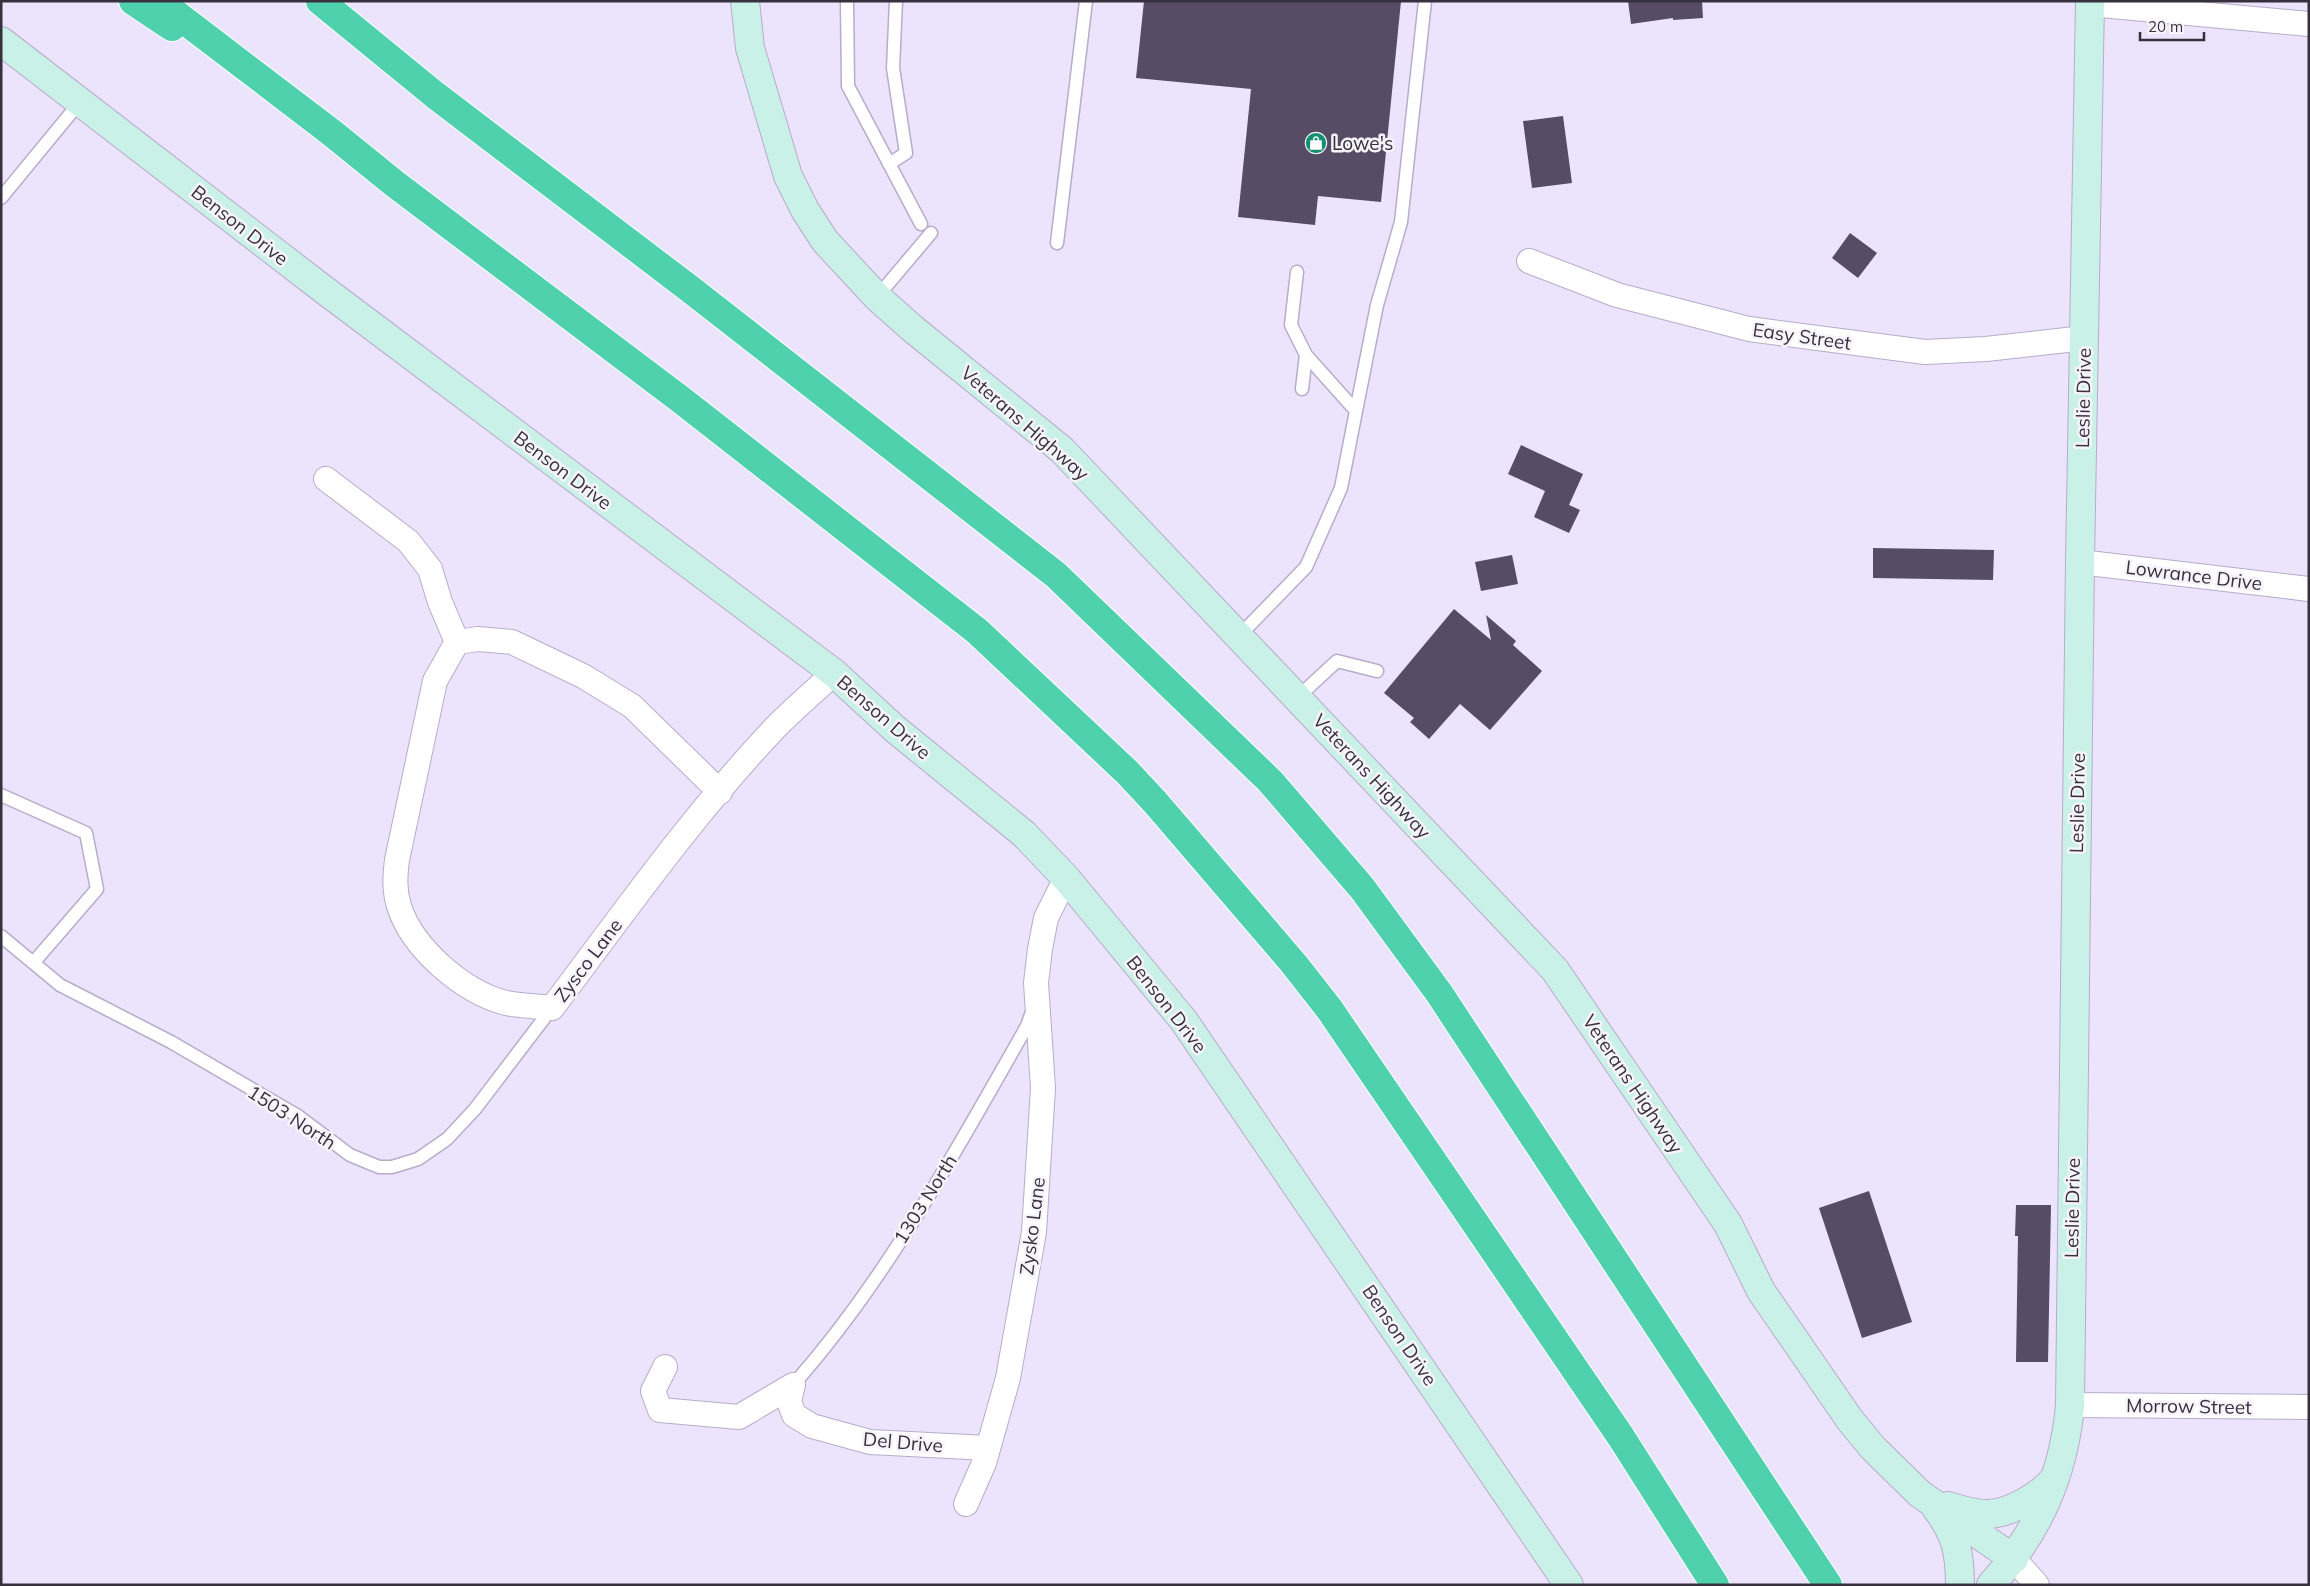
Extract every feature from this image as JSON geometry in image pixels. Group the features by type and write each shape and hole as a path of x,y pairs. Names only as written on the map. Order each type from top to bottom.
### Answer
{"highway":[{"path":"133,1 332,133"},
{"path":"159,1 332,133 394,184 680,399 977,631 1127,772 1294,964 1330,1010 1621,1438 1715,1585"},
{"path":"320,1 435,95 690,289 1056,574 1270,781 1362,888 1439,993 1828,1585"}],"street":[{"name":"Veterans Highway","path":"745,1 750,48 788,176 805,210 825,240 877,297 920,335 1062,450 1555,970 1728,1224 1761,1291 1850,1420 1873,1448 1920,1494 2014,1559"},
{"path":"2090,3 2309,24"},
{"name":"Leslie Drive","path":"1991,1585 2014,1559 2038,1520 2058,1474 2070,1405 2080,562 2090,3"},
{"name":"Benson Drive","path":"1,41 323,289 834,673 895,729 1024,834 1066,878 1184,1021 1569,1585"},
{"name":"Easy Street","path":"1529,261 1617,296 1749,329 1925,352 1986,349 2084,338"},
{"path":"326,479 408,541 430,569 440,602 457,642 478,639 512,642 583,676 632,706 720,792"},
{"name":"Lowrance Drive","path":"2080,562 2309,588"},
{"name":"Zysco Lane","path":"457,642 435,681 397,860 395,883 398,905 407,926 422,946 457,978 474,990 506,1003 552,1008 667,856 773,729 834,673"},
{"name":"Zysko Lane","path":"966,1504 984,1463 1008,1378 1034,1232 1043,1088 1036,983 1046,918 1066,878"},
{"path":"665,1367 653,1391 660,1410 739,1417 792,1385"},
{"name":"Del Drive","path":"792,1385 789,1401 794,1415 812,1426 870,1442 988,1448"},
{"name":"Morrow Street","path":"2070,1405 2309,1407"},
{"path":"1931,1501 1964,1511 1988,1514 2022,1504 2045,1489 2058,1474"},
{"path":"1931,1501 1949,1524 1960,1556 1960,1585"},
{"path":"2014,1559 2036,1585"}],"lane":[{"path":"847,1 848,86 921,224"},
{"path":"889,164 906,153 893,68 896,1"},
{"path":"1057,243 1086,1"},
{"path":"1239,636 1306,567 1341,488 1377,305 1400,222 1425,1"},
{"path":"1,198 80,102"},
{"path":"877,297 930,233"},
{"path":"1297,272 1291,325 1306,355 1356,411"},
{"path":"1302,390 1306,355"},
{"path":"1298,697 1337,661 1376,671"},
{"path":"1,795 86,833 97,889 34,962"},
{"name":"1503 North","path":"1,936 60,986 170,1042 298,1116 350,1155 379,1167 392,1167 418,1159 447,1139 475,1108 552,1008"},
{"name":"1303 North","path":"792,1385 854,1312 916,1216 1027,1026 1036,1000"}],"building":[{"name":"Lowe's","path":"1144,1 1401,1 1381,202 1318,196 1315,225 1238,217 1251,89 1136,78"},
{"path":"1628,1 1702,1 1703,18 1673,20 1673,18 1631,24"},
{"path":"1563,116 1572,183 1532,188 1523,121"},
{"path":"1850,233 1877,253 1858,278 1832,258"},
{"path":"1521,445 1583,474 1569,505 1580,510 1569,533 1534,517 1545,491 1508,474"},
{"path":"1873,548 1994,550 1993,580 1873,578"},
{"path":"1512,555 1518,584 1481,591 1475,562"},
{"path":"1454,609 1491,640 1486,615 1516,641 1513,645 1542,671 1490,730 1460,704 1429,739 1410,722 1414,718 1384,693"},
{"path":"1869,1191 1912,1322 1862,1338 1819,1208"},
{"path":"2016,1205 2051,1205 2048,1362 2016,1362 2018,1236 2015,1236"}],"place":[{"name":"Lowe's","path":"1316,143"}]}
